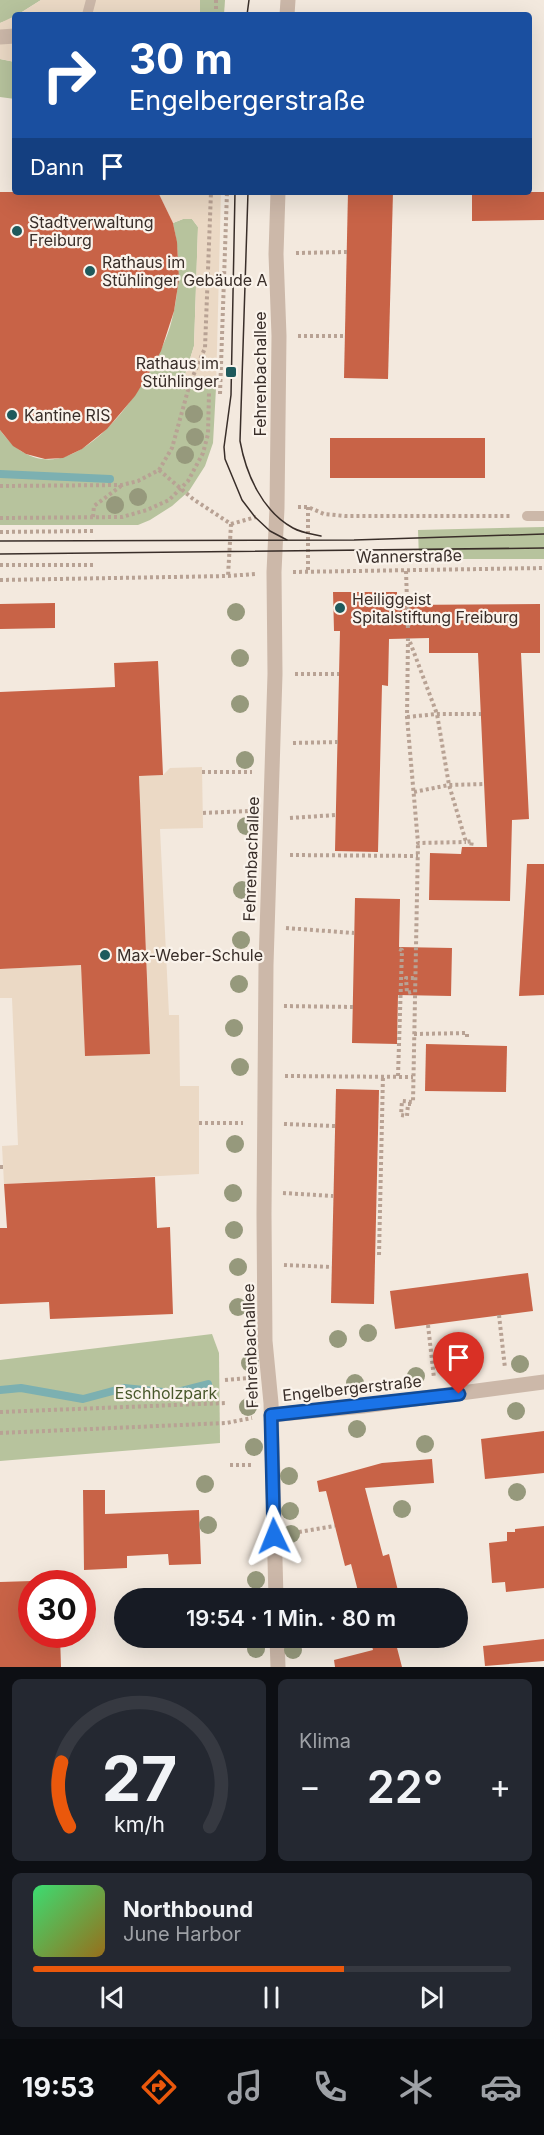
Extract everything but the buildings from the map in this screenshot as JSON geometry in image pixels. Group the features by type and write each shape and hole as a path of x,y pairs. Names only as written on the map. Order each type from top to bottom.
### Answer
{"street":[{"name":"Fehrenbachallee","path":"276,1588 271,1415 265,1341 264,1193 266,1006 275,674 274,572 279,336 276,254 278,195"},
{"name":"Engelbergerstraße","path":"271,1415 544,1382"},
{"path":"277,1648 278,1667"}],"lane":[{"path":"527,516 544,516"}],"path":[{"path":"0,486 122,485 159,470 172,448 190,383 205,348 211,195"},
{"path":"220,394 227,195"},
{"path":"276,254 346,252"},
{"path":"279,336 345,336"},
{"path":"0,518 122,517 147,510 169,500 181,489 203,453 208,434 209,393"},
{"path":"159,470 181,489 231,524 228,576"},
{"path":"93,517 94,506 122,485"},
{"path":"308,507 308,571"},
{"path":"277,508 308,507 324,514 345,516 527,516"},
{"path":"0,532 94,531"},
{"path":"0,565 93,565"},
{"name":"Wannerstraße","path":"0,580 228,576 308,571 544,568"},
{"path":"406,571 408,630"},
{"path":"411,1104 408,1104 407,1116 401,1115 402,1101 413,1102 418,856 407,717 408,638 437,714 449,785 466,842"},
{"path":"275,674 339,674"},
{"path":"407,717 481,714"},
{"path":"273,744 338,742"},
{"path":"202,772 271,772"},
{"path":"414,792 449,785 484,784"},
{"path":"203,813 336,815"},
{"path":"418,843 472,841 471,847"},
{"path":"270,854 418,856"},
{"path":"268,926 354,933"},
{"path":"398,1076 402,950 399,950"},
{"path":"411,992 406,993 406,978 414,978"},
{"path":"266,1006 353,1007"},
{"path":"414,1034 467,1033 467,1038"},
{"path":"379,1255 377,1238 383,1075"},
{"path":"265,1076 413,1077"},
{"path":"199,1123 335,1126"},
{"path":"264,1193 333,1196"},
{"path":"265,1265 332,1267"},
{"path":"499,1316 508,1388"},
{"path":"428,1325 436,1396"},
{"path":"0,1412 226,1403"},
{"path":"0,1432 226,1423 271,1415"},
{"path":"274,1536 335,1526"}],"green space":[{"path":"0,0 41,0 22,12 12,12 12,18 0,23"},
{"path":"200,0 225,0 224,12 200,12"},
{"path":"0,59 12,61 12,99 0,97"},
{"path":"183,219 192,219 198,227 194,346 183,381 216,388 213,443 205,466 189,491 172,506 138,525 0,525 0,430 25,453 51,459 77,452 102,434 125,409 144,380 160,352 170,327 178,275 173,223"},
{"path":"544,527 544,559 419,559 418,530"},
{"name":"Eschholzpark","path":"212,1334 219,1353 220,1443 0,1461 0,1360"}],"shaded area":[{"path":"41,0 200,0 200,12 22,12"},
{"path":"12,17 12,61 0,59 0,23"},
{"path":"159,195 221,195 216,388 183,382 194,346 198,227 192,219 183,219 173,223"},
{"path":"202,767 203,828 160,829 169,1015 179,1015 180,1086 199,1086 199,1174 4,1184 2,1146 18,1145 12,998 0,998 0,969 81,965 85,1056 150,1053 139,776 163,775 170,768"}],"waterway":[{"path":"0,474 110,479"},
{"path":"0,1390 21,1388 83,1399 124,1388 173,1393 208,1384"}],"tram line":[{"path":"247,12 249,0"},
{"path":"235,195 231,395 224,447 225,459 242,500 255,517 270,531 287,540"},
{"path":"248,195 240,441 251,479 272,512 293,528 321,536"},
{"path":"0,541 354,540 544,534"},
{"path":"0,554 544,548"}],"place":[{"name":"Stadtverwaltung Freiburg","path":"17,231"},
{"name":"Rathaus im Stühlinger Gebäude A","path":"90,271"},
{"name":"Rathaus im Stühlinger","path":"231,372"},
{"name":"Kantine RIS","path":"12,415"},
{"name":"Heiliggeist Spitalstiftung Freiburg","path":"340,608"},
{"name":"Max-Weber-Schule","path":"105,955"}],"route":[{"path":"274,1536 271,1415 459,1394"}]}
